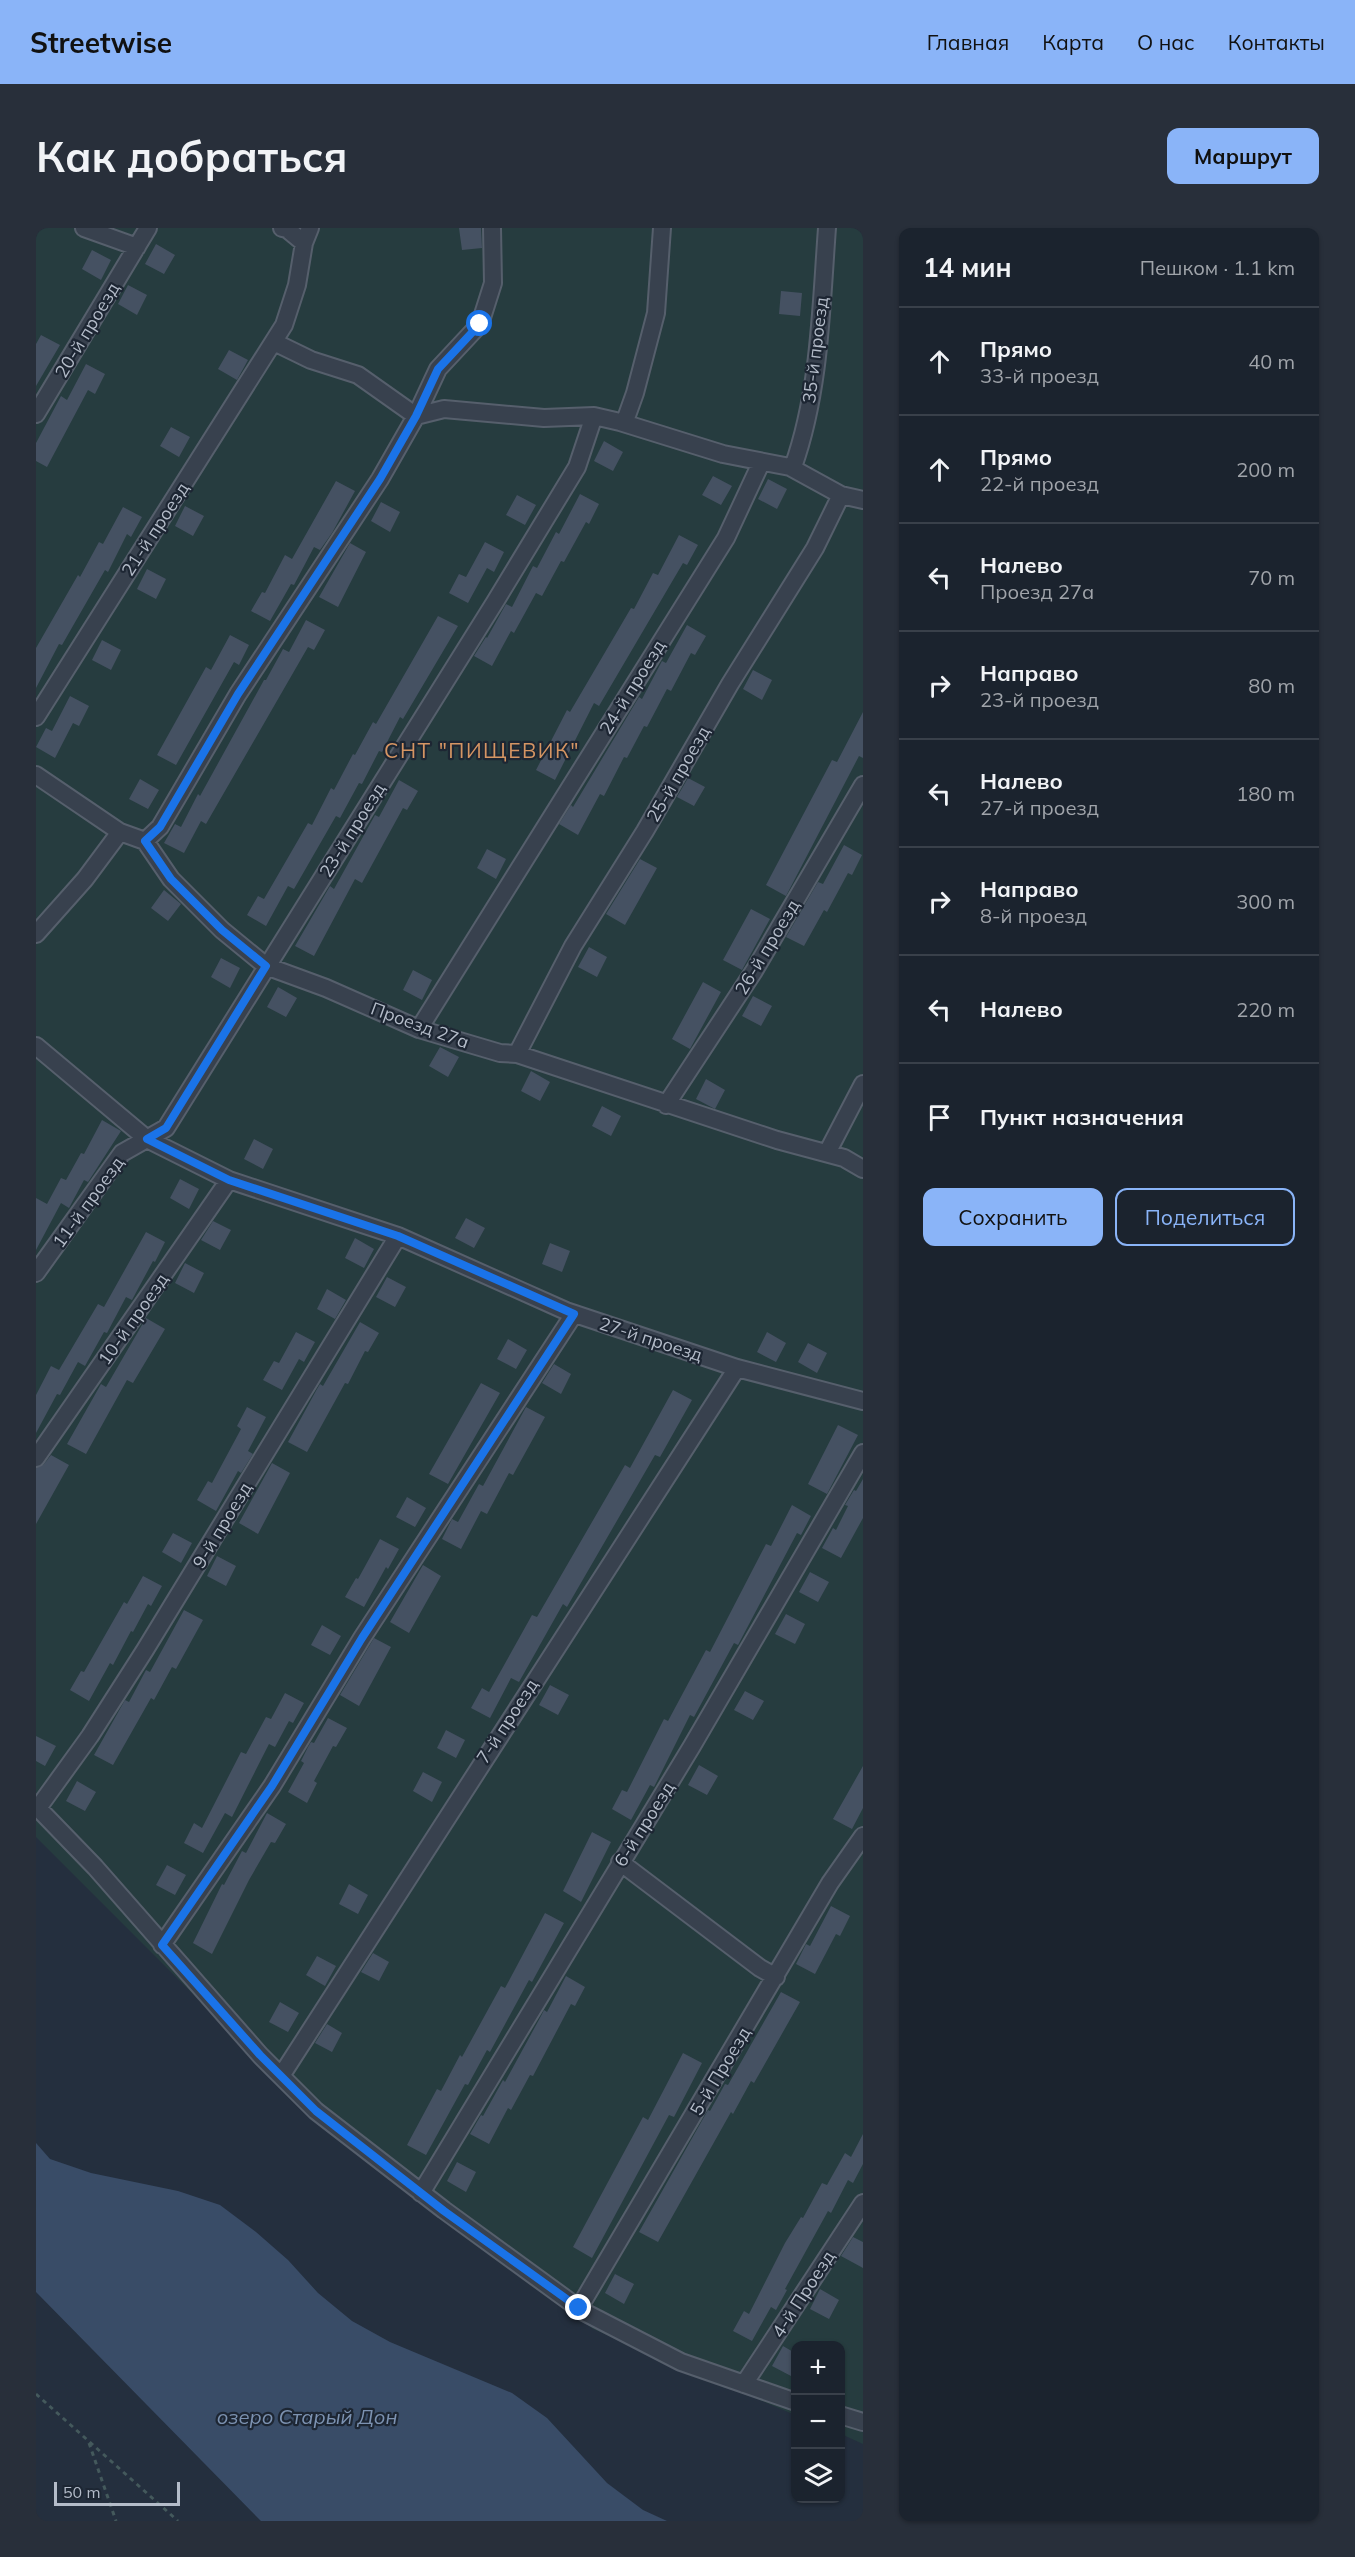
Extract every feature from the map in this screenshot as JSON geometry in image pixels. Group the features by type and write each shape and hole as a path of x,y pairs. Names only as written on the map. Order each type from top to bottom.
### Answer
{"street":[{"path":"84,228 137,247"},
{"name":"20-й проезд","path":"36,414 148,228"},
{"path":"282,228 307,236"},
{"path":"36,775 120,832 145,841 160,827 238,694 380,479 416,416 438,369 480,324 493,283 492,228"},
{"path":"620,422 625,421 635,393 656,313 662,228"},
{"name":"35-й проезд","path":"790,467 793,467 803,440 816,371 827,228"},
{"name":"21-й проезд","path":"36,717 284,325 297,285 307,236"},
{"path":"274,342 311,360 358,375 416,416 444,409 544,418 594,416 723,454 790,467 841,495 863,500"},
{"name":"23-й проезд","path":"147,1139 166,1128 495,602 577,467 594,416"},
{"name":"24-й проезд","path":"419,1029 726,538 761,463"},
{"name":"25-й проезд","path":"517,1054 573,946 645,831 730,684 815,548 841,495"},
{"name":"26-й проезд","path":"666,1105 754,971 863,785"},
{"path":"36,934 85,879 120,832"},
{"name":"Проезд 27а","path":"145,841 171,879 222,930 266,966 326,988 419,1029 500,1053 517,1054 666,1105 777,1140 844,1158 863,1169"},
{"name":"27-й проезд","path":"36,1046 147,1139 229,1180 398,1236 574,1314 737,1368 863,1401"},
{"path":"827,1153 863,1084"},
{"name":"11-й проезд","path":"36,1274 122,1153 147,1139"},
{"name":"10-й проезд","path":"36,1458 229,1180"},
{"name":"9-й проезд","path":"37,1807 90,1736 145,1650 398,1236"},
{"path":"162,1945 272,1786 362,1638 574,1314"},
{"name":"7-й проезд","path":"280,2076 737,1368"},
{"name":"6-й проезд","path":"421,2193 692,1746 863,1453"},
{"path":"37,1807 95,1867 280,2076 316,2111 421,2193 579,2308 681,2362 791,2401"},
{"name":"5-й Проезд","path":"579,2308 830,1883 863,1836"},
{"path":"620,1862 760,1968 776,1977"},
{"name":"4-й Проезд","path":"744,2385 863,2204"},
{"path":"845,2417 863,2422"}],"path":[{"path":"36,2394 178,2521"},
{"path":"89,2441 116,2521"}],"green space":[{"path":"36,228 863,228 863,2444 845,2436 845,2341 791,2341 791,2413 593,2329 307,2108 36,1837"}],"water":[{"name":"озеро Старый Дон","path":"36,2143 50,2159 91,2173 178,2191 220,2205 288,2260 318,2293 352,2321 390,2342 512,2393 547,2418 607,2483 643,2510 667,2521 261,2521 36,2292"}],"building":[{"path":"459,228 481,228 482,248 462,250"},
{"path":"156,244 175,255 164,274 145,264"},
{"path":"92,250 111,260 101,280 82,269"},
{"path":"128,285 147,295 137,315 118,304"},
{"path":"781,291 802,293 800,316 779,314"},
{"path":"41,335 60,345 36,386 36,344"},
{"path":"229,350 248,360 237,380 218,369"},
{"path":"86,364 105,374 95,394 88,390 47,467 36,461 36,443 61,396 67,400"},
{"path":"171,427 190,437 179,457 160,446"},
{"path":"604,441 623,452 613,471 594,461"},
{"path":"713,476 732,486 721,505 702,495"},
{"path":"768,479 787,489 777,509 758,499"},
{"path":"336,481 355,491 332,533 320,550 314,547 294,585 291,584 270,621 251,611 262,592 265,593 285,555 292,559"},
{"path":"580,494 599,504 589,524 586,522 564,562 561,561 542,596 536,593 514,633 511,631 492,666 474,656 506,604 512,607 533,566 537,568 556,532 559,534"},
{"path":"517,495 536,505 525,525 506,515"},
{"path":"381,502 400,512 390,532 371,521"},
{"path":"185,506 204,516 193,536 175,526"},
{"path":"123,507 142,517 131,537 127,534 108,572 105,570 62,645 59,644 36,688 36,648 78,575 80,577 99,542 103,544"},
{"path":"679,535 698,545 687,565 683,563 599,706 594,703 555,780 536,770 567,710 570,712 631,608 634,609 653,573 658,575"},
{"path":"485,542 504,552 494,572 487,568 468,603 449,593 459,574 466,577"},
{"path":"350,543 366,552 338,607 319,597"},
{"path":"147,569 166,579 156,599 137,589"},
{"path":"438,616 458,626 403,719 400,717 382,752 379,751 362,784 359,783 340,818 336,816 294,889 288,886 266,926 247,915 258,896 264,899 308,823 312,825 331,788 334,790 373,722 376,724"},
{"path":"306,620 325,630 314,650 308,647 206,824 201,821 184,853 164,843 175,824 181,827 264,680 283,649 289,652"},
{"path":"687,625 706,636 695,655 691,653 671,691 667,689 647,727 644,726 627,758 624,757 604,796 600,794 578,835 559,824 571,805 573,807 639,697 642,699 662,661 666,663"},
{"path":"230,635 249,645 239,665 234,662 176,765 157,755 206,667 211,670"},
{"path":"102,640 121,650 111,670 92,660"},
{"path":"753,670 772,680 762,700 743,689"},
{"path":"70,696 89,706 79,726 73,723 55,758 36,747 46,728 52,731"},
{"path":"863,712 863,758 859,756 786,896 766,885 832,760 837,762"},
{"path":"688,778 705,787 694,806 677,797"},
{"path":"140,779 159,790 148,809 129,799"},
{"path":"399,780 418,791 407,810 403,808 362,883 355,879 314,956 295,946 330,886 334,889 375,815 379,817"},
{"path":"844,845 862,855 852,875 848,873 827,912 824,910 804,946 786,937 818,882 823,884"},
{"path":"487,849 506,859 496,879 477,868"},
{"path":"640,859 657,868 625,925 606,914"},
{"path":"164,890 181,904 168,921 151,908"},
{"path":"751,909 770,919 742,970 723,960"},
{"path":"589,947 607,957 597,977 578,967"},
{"path":"221,958 240,968 230,988 211,977"},
{"path":"413,970 432,980 422,1000 403,990"},
{"path":"703,982 721,992 690,1049 672,1039"},
{"path":"278,987 297,998 286,1017 267,1007"},
{"path":"753,996 772,1006 761,1026 742,1016"},
{"path":"440,1047 459,1057 448,1077 429,1066"},
{"path":"531,1071 550,1082 540,1101 521,1091"},
{"path":"706,1079 725,1090 715,1109 696,1099"},
{"path":"602,1106 621,1116 611,1136 592,1126"},
{"path":"102,1120 121,1131 88,1182 84,1180 69,1208 61,1203 36,1250 36,1198 47,1204 61,1178 66,1180 81,1153 84,1154"},
{"path":"254,1139 273,1149 263,1169 244,1159"},
{"path":"180,1179 199,1189 189,1209 170,1198"},
{"path":"466,1218 485,1228 474,1248 455,1238"},
{"path":"213,1221 231,1230 220,1250 201,1240"},
{"path":"146,1232 165,1242 155,1262 153,1261 132,1300 126,1297 107,1333 104,1332 85,1366 78,1362 36,1433 36,1395 51,1366 59,1370 98,1304 104,1307"},
{"path":"355,1238 374,1249 364,1268 345,1258"},
{"path":"550,1243 570,1251 562,1272 542,1264"},
{"path":"185,1263 204,1273 194,1293 175,1283"},
{"path":"387,1277 406,1287 395,1307 376,1297"},
{"path":"327,1289 346,1300 335,1319 317,1309"},
{"path":"146,1318 165,1329 133,1383 127,1380 86,1454 67,1444 101,1384 106,1387"},
{"path":"360,1322 379,1333 368,1352 365,1351 348,1384 345,1383 307,1452 288,1442 320,1384 323,1386"},
{"path":"296,1332 315,1342 304,1362 299,1359 282,1390 263,1380 274,1361 279,1363"},
{"path":"767,1332 786,1343 776,1362 757,1352"},
{"path":"508,1339 527,1350 516,1369 497,1359"},
{"path":"808,1343 827,1353 817,1373 798,1362"},
{"path":"554,1364 571,1374 561,1394 542,1383"},
{"path":"481,1383 500,1393 448,1484 429,1474"},
{"path":"673,1390 692,1400 660,1457 655,1455 567,1607 563,1604 519,1682 511,1678 490,1718 471,1708 482,1688 489,1692 532,1615 537,1617 625,1465 630,1468"},
{"path":"247,1407 266,1417 248,1451 253,1454 241,1473 238,1471 216,1511 197,1500 208,1481 212,1483 241,1429 237,1426"},
{"path":"526,1407 545,1417 513,1475 509,1473 487,1514 481,1511 461,1549 442,1539 452,1519 458,1522 479,1484 483,1486"},
{"path":"838,1425 858,1435 827,1494 808,1484"},
{"path":"51,1455 69,1465 36,1524 36,1468 44,1464"},
{"path":"272,1463 290,1473 258,1534 239,1523"},
{"path":"863,1479 863,1518 841,1558 822,1548 833,1528 836,1530 848,1506 845,1505"},
{"path":"407,1497 426,1508 415,1527 396,1517"},
{"path":"792,1505 811,1516 801,1535 797,1533 738,1645 734,1643 694,1717 690,1715 654,1787 650,1785 631,1820 612,1809 622,1790 627,1792 664,1719 668,1721 706,1650 710,1652 766,1544 771,1546"},
{"path":"173,1533 192,1543 181,1563 162,1552"},
{"path":"380,1539 399,1549 388,1569 386,1567 364,1607 345,1597 356,1578 358,1579"},
{"path":"217,1556 236,1566 226,1586 207,1576"},
{"path":"423,1565 441,1576 409,1633 390,1622"},
{"path":"810,1572 829,1582 818,1602 799,1592"},
{"path":"143,1576 162,1586 151,1606 148,1604 133,1632 131,1631 113,1665 110,1663 89,1701 70,1690 81,1671 84,1672 124,1602 127,1604"},
{"path":"184,1610 203,1620 176,1669 172,1667 154,1700 151,1698 113,1765 94,1755 125,1700 129,1702 146,1670 150,1672"},
{"path":"786,1614 805,1624 795,1644 775,1634"},
{"path":"322,1625 341,1636 330,1655 311,1645"},
{"path":"374,1638 391,1647 359,1706 340,1695"},
{"path":"550,1685 569,1695 558,1715 539,1705"},
{"path":"745,1691 764,1701 753,1720 734,1710"},
{"path":"285,1693 304,1703 293,1723 289,1721 275,1747 269,1744 232,1817 225,1813 203,1853 184,1843 194,1823 202,1828 241,1752 246,1754 266,1717 271,1719"},
{"path":"328,1718 347,1728 336,1747 333,1746 314,1781 317,1783 307,1803 288,1792 304,1763 301,1761 308,1747 311,1742 314,1743"},
{"path":"446,1730 465,1740 456,1758 437,1748"},
{"path":"36,1736 56,1746 45,1766 36,1761"},
{"path":"699,1765 718,1776 707,1795 688,1785"},
{"path":"863,1766 863,1808 852,1829 833,1819"},
{"path":"423,1772 442,1782 432,1802 413,1791"},
{"path":"77,1781 96,1792 85,1811 66,1801"},
{"path":"267,1813 286,1824 275,1843 271,1842 249,1880 212,1954 193,1943 222,1884 224,1885 242,1851 246,1853"},
{"path":"592,1832 611,1842 581,1902 563,1891"},
{"path":"167,1865 186,1875 175,1895 156,1885"},
{"path":"349,1884 368,1895 358,1914 339,1904"},
{"path":"831,1906 850,1916 840,1936 836,1934 815,1974 796,1964 806,1944 810,1946"},
{"path":"545,1913 564,1923 532,1982 529,1980 490,2052 487,2050 468,2085 465,2084 426,2155 407,2145 437,2089 441,2091 501,1986 505,1988"},
{"path":"373,1953 389,1962 379,1981 361,1972"},
{"path":"317,1956 336,1966 325,1986 306,1975"},
{"path":"566,1976 585,1987 575,2006 571,2004 533,2076 530,2075 511,2110 508,2108 489,2144 470,2134 503,2080 505,2082 544,2010 547,2012"},
{"path":"781,1992 800,2002 754,2083 751,2081 733,2114 731,2112 658,2242 639,2232 708,2110 710,2111 725,2084 728,2085"},
{"path":"280,2002 299,2013 288,2032 269,2022"},
{"path":"327,2024 342,2033 332,2052 315,2043"},
{"path":"683,2053 702,2063 674,2117 669,2115 592,2258 573,2247 643,2117 648,2120"},
{"path":"863,2134 863,2164 853,2183 848,2180 831,2213 828,2211 776,2310 771,2307 752,2341 733,2331 744,2311 749,2314 785,2243 801,2217 803,2218 822,2183 827,2185 845,2153 851,2157"},
{"path":"457,2162 476,2172 466,2192 447,2181"},
{"path":"853,2237 863,2242 863,2268 841,2256"},
{"path":"615,2274 634,2284 624,2304 605,2293"},
{"path":"820,2289 839,2300 829,2319 810,2309"},
{"path":"783,2346 791,2351 791,2376 772,2366"}],"district":[{"name":"СНТ \"ПИЩЕВИК\"","path":"482,750"}],"route":[{"path":"480,324 438,369 416,416 380,479 238,694 160,827 145,841 171,879 222,930 266,966 166,1128 147,1139 229,1180 398,1236 574,1314 362,1638 272,1786 162,1945 260,2055 316,2111 444,2211 579,2308"}]}
